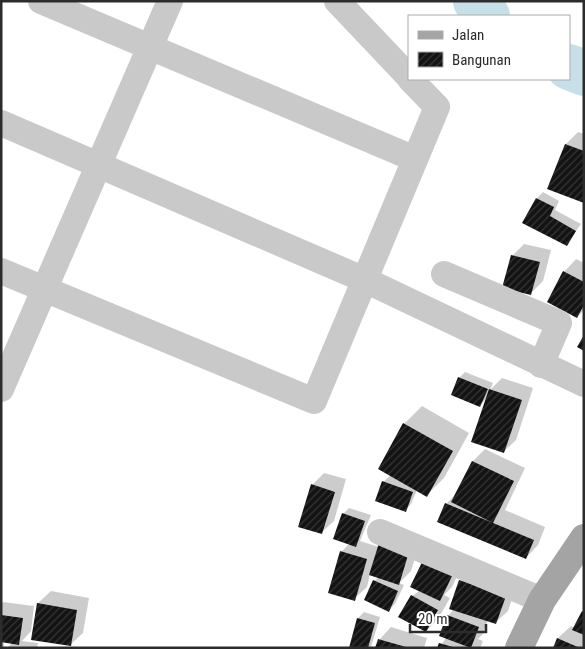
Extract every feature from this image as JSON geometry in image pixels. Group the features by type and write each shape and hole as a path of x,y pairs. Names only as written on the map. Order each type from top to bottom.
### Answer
{"main road":[{"path":"519,648 542,600 584,538"}],"street":[{"path":"41,1 415,159"},
{"path":"1,389 170,1"},
{"path":"337,1 408,76"},
{"path":"1,270 314,401 437,107 412,80"},
{"path":"1,123 100,164 365,280 584,384"},
{"path":"444,274 559,323 542,365"},
{"path":"380,532 542,600"}],"building":[{"path":"565,144 584,151 584,203 547,189"},
{"path":"536,198 554,207 550,216 576,231 567,246 522,223"},
{"path":"511,255 540,262 531,295 502,288"},
{"path":"563,271 584,282 584,305 577,318 547,302"},
{"path":"584,335 584,351 577,347"},
{"path":"458,377 488,389 480,407 451,395"},
{"path":"489,389 522,400 504,453 471,442"},
{"path":"403,423 453,451 427,497 378,469"},
{"path":"472,461 514,481 493,523 451,502"},
{"path":"382,481 413,492 406,512 375,501"},
{"path":"311,484 335,492 322,534 298,527"},
{"path":"445,503 534,540 526,559 437,522"},
{"path":"342,513 365,521 356,547 333,539"},
{"path":"379,543 409,552 399,585 369,575"},
{"path":"340,551 367,559 355,601 328,593"},
{"path":"425,556 455,570 440,601 410,587"},
{"path":"373,580 398,591 389,612 364,600"},
{"path":"459,580 506,596 496,624 449,609"},
{"path":"411,595 438,610 426,632 398,617"},
{"path":"37,603 77,610 71,646 31,640"},
{"path":"582,611 584,612 584,635 572,630"},
{"path":"1,615 23,618 19,645 1,642"},
{"path":"447,615 479,627 471,648 439,636"},
{"path":"357,618 375,623 368,648 349,648"},
{"path":"557,638 580,648 553,648"},
{"path":"378,639 406,647 406,648 375,648"},
{"path":"439,643 453,647 437,648"}],"waterway":[{"path":"476,1 486,15"},
{"path":"570,67 584,73"}]}
